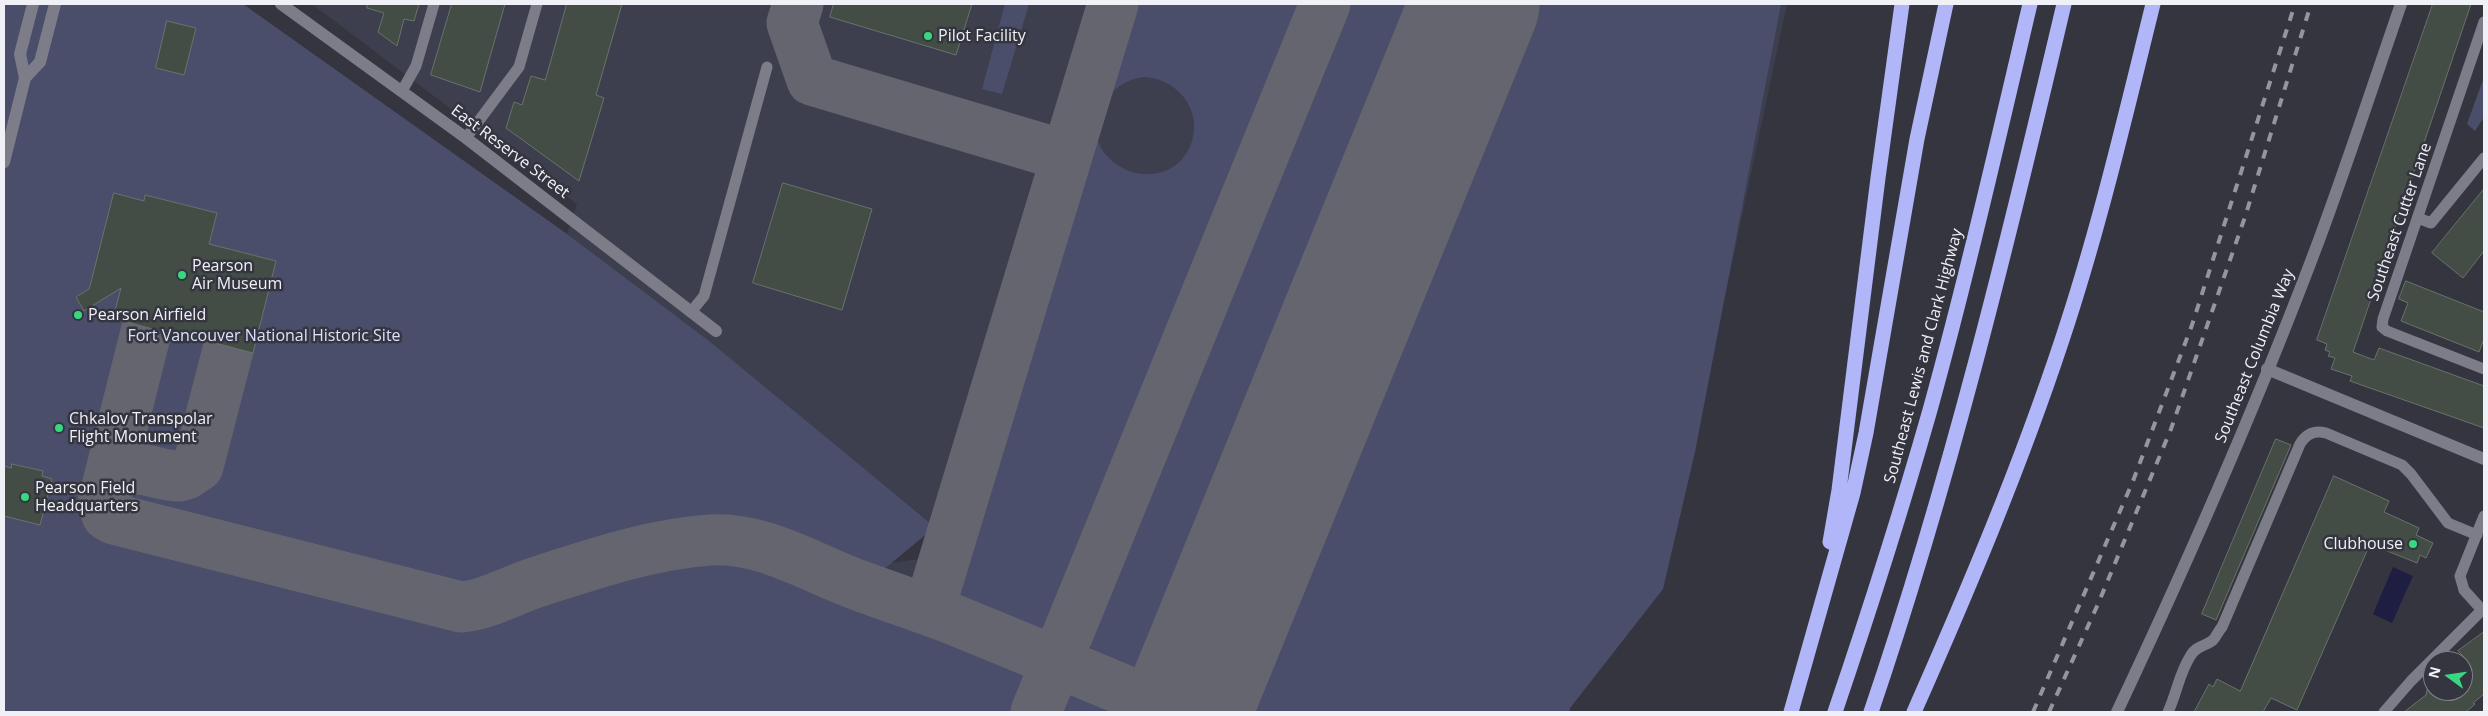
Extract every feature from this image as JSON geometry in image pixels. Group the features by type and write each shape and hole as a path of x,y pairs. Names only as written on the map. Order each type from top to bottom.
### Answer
{"highway":[{"path":"1812,638 1839,490 1902,4"},
{"path":"1791,712 1852,493 1866,433 1917,139 1946,4"},
{"name":"Southeast Lewis and Clark Highway","path":"1835,712 1891,540 1930,410 1965,278 2030,4"},
{"path":"1871,712 1939,496 1973,378 2004,257 2064,4"},
{"path":"1914,712 1988,541 2062,340 2105,199 2152,4"}],"street":[{"path":"4,162 25,78 20,54 33,4"},
{"path":"25,78 40,62 55,4"},
{"name":"East Reserve Street","path":"281,4 466,138 716,331"},
{"name":"Southeast Columbia Way","path":"2117,712 2178,584 2320,239 2401,4"},
{"path":"2267,370 2484,459"}],"lane":[{"path":"402,92 416,66 434,4"},
{"path":"466,138 518,67 537,4"},
{"name":"Southeast Cutter Lane","path":"2484,22 2482,37 2382,326 2387,331 2484,369"},
{"path":"691,312 704,296 767,67"},
{"path":"2418,218 2430,223 2484,158"},
{"path":"2168,712 2177,694 2178,684 2185,664 2192,652 2213,640 2222,627 2300,444 2307,435 2314,432 2326,433 2402,465 2412,474 2448,523 2477,535"},
{"path":"2384,712 2411,681 2483,609 2464,590 2460,576 2484,516"}],"shaded area":[{"path":"312,4 1787,4 1663,589 1570,708 1569,712 997,712 847,616 841,569 928,558 935,526 567,234 577,204"},
{"path":"2393,567 2413,576 2392,623 2373,614"}],"green space":[{"name":"Fort Vancouver National Historic Site","path":"4,4 243,4 567,234 709,341 935,527 849,598 1033,675 1031,688 1022,712 4,712"},
{"path":"1005,4 1029,4 1002,94 982,89"},
{"path":"1128,4 1310,4 1056,627 1044,637 1029,638 960,610 948,598 949,581","holes":["1145,77 1157,79 1177,90 1190,107 1194,129 1192,141 1186,154 1178,163 1167,170 1156,174 1131,172 1109,158 1100,146 1096,133 1097,120 1101,107 1119,87 1131,80"]},
{"path":"1339,4 1446,4 1179,660 1158,670 1141,675 1122,674 1110,670 1095,657 1091,647 1089,625 1091,612"},
{"path":"1503,4 1781,4 1695,452 1663,589 1570,708 1569,712 1214,712"},
{"path":"2484,77 2484,117 2475,131 2467,124"},
{"path":"1088,690 1112,698 1122,712 1051,712 1062,699"}],"building":[{"path":"368,4 419,4 414,21 404,19 397,46 378,32 384,13 367,8"},
{"path":"452,4 505,4 480,92 431,75"},
{"path":"567,4 622,4 596,95 604,98 579,181 506,128 514,102 522,105 531,76 545,80"},
{"name":"Pilot Facility","path":"834,4 972,4 956,55 830,17"},
{"path":"2433,4 2471,4 2353,352 2374,360 2379,348 2484,386 2484,428 2350,381 2352,376 2331,369 2335,358 2328,356 2330,352 2325,350 2327,344 2317,340"},
{"path":"167,21 196,28 184,75 156,68"},
{"path":"783,183 872,209 842,310 753,283"},
{"path":"2484,189 2484,251 2463,278 2432,253"},
{"name":"Pearson Air Museum","path":"114,193 144,201 145,195 217,213 209,244 276,261 253,353 185,335 185,338 113,318 121,288 84,311 76,297 89,289"},
{"path":"2406,281 2484,312 2484,339 2479,352 2401,321 2408,303 2399,299"},
{"path":"2276,439 2291,445 2216,620 2202,614"},
{"name":"Pearson Field Headquarters","path":"12,464 43,471 42,476 52,479 40,525 4,516 4,466 11,468"},
{"path":"2334,476 2389,501 2384,512 2419,528 2416,535 2433,543 2426,558 2420,555 2417,563 2370,544 2297,710 2271,698 2263,712 2194,712 2209,684 2213,687 2217,679 2240,691"},
{"path":"2484,632 2484,694 2466,712 2404,712 2423,697 2423,701 2473,701 2473,651 2458,651"}],"taxiway":[{"path":"798,4 792,23 812,80 1066,156"},
{"path":"929,610 1113,4"},
{"path":"1036,712 1325,4"},
{"path":"147,328 103,503 107,515 114,519 461,607 471,606 537,582 644,550 710,540 748,543 767,548 858,585 947,617 1176,712"},
{"path":"107,488 115,478 131,469 179,476 198,466 229,346"}],"runway":[{"path":"1186,712 1475,4"}],"railway":[{"path":"2033,712 2133,481 2192,325 2295,4"},
{"path":"2049,712 2098,604 2171,429 2245,217 2311,4"}],"place":[{"name":"Pilot Facility","path":"928,36"},
{"name":"Pearson Air Museum","path":"182,275"},
{"name":"Pearson Airfield","path":"78,315"},
{"name":"Chkalov Transpolar Flight Monument","path":"59,428"},
{"name":"Pearson Field Headquarters","path":"25,497"},
{"name":"Clubhouse","path":"2413,544"}]}
